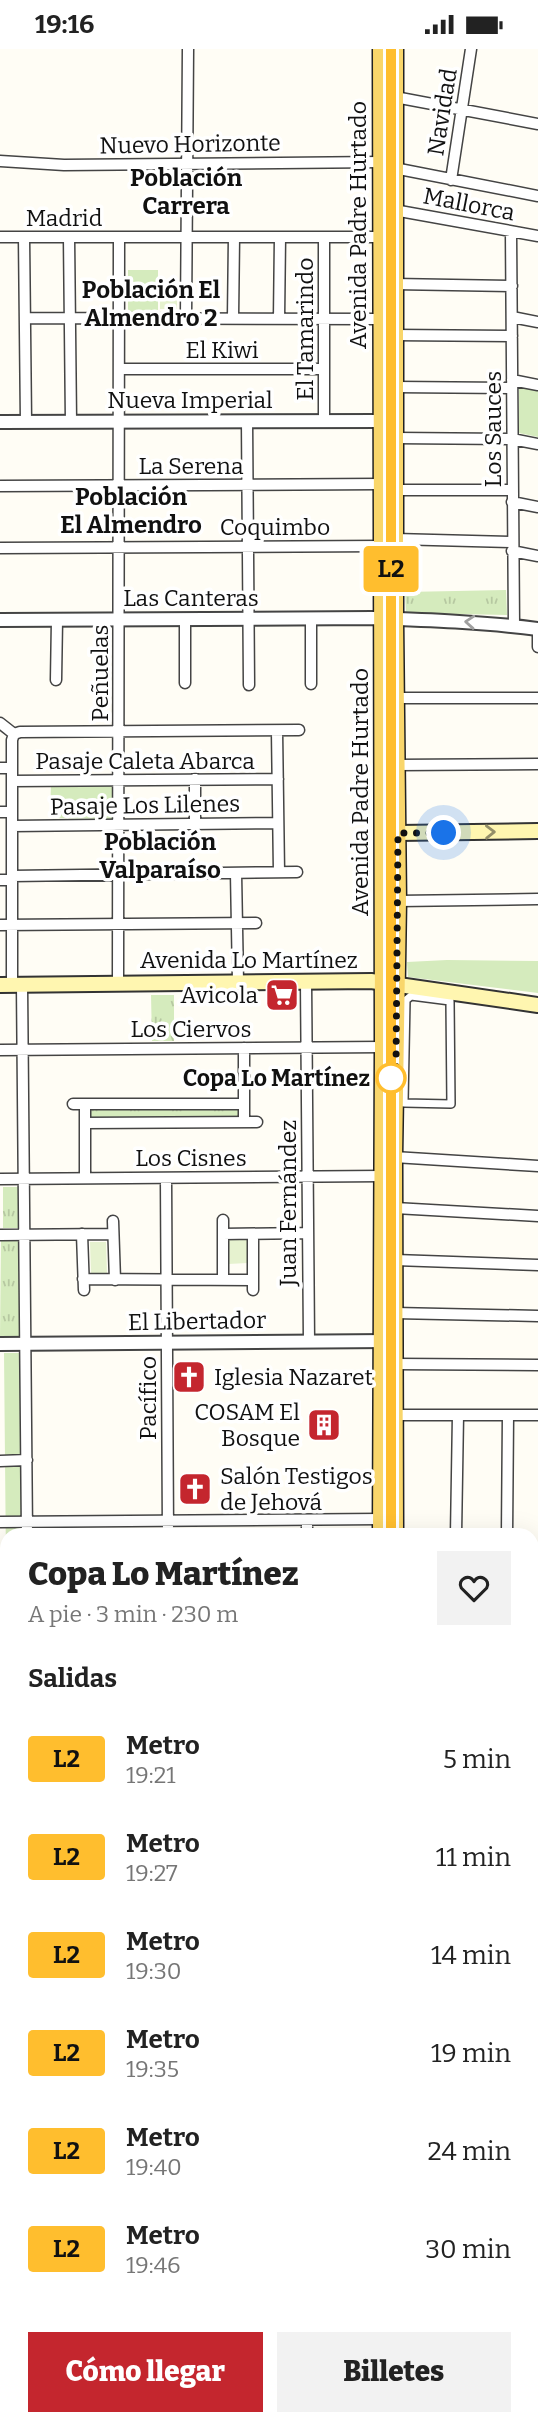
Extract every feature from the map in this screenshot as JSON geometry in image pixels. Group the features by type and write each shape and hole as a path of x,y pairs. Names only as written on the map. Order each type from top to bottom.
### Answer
{"main road":[{"name":"Avenida Padre Hurtado","path":"381,49 388,165 394,210 395,438 388,487"},
{"name":"Avenida Padre Hurtado","path":"395,49 395,97 380,237 380,319 381,421 388,487 389,619 382,822 390,984 395,1208 395,1313 387,1341 395,1364 395,1528"},
{"name":"Avenida Padre Hurtado","path":"381,1527 387,1341 383,1047 398,901 396,698 389,619"},
{"path":"382,822 398,833 538,831"},
{"name":"Avenida Lo Martínez","path":"11,985 306,981 390,984 538,1005"}],"street":[{"path":"186,318 188,49"},
{"name":"Navidad","path":"451,180 471,49"},
{"path":"395,97 538,124"},
{"name":"Nuevo Horizonte","path":"0,161 64,165 388,165 538,197"},
{"name":"Mallorca","path":"394,210 538,236"},
{"name":"Los Sauces","path":"511,232 514,626"},
{"name":"Madrid","path":"0,237 380,237"},
{"path":"24,237 26,422"},
{"path":"69,237 71,422"},
{"name":"Peñuelas","path":"118,984 119,237"},
{"path":"233,318 234,237"},
{"path":"279,319 280,237"},
{"name":"El Tamarindo","path":"324,237 324,421"},
{"path":"394,284 512,286"},
{"path":"512,317 538,322"},
{"path":"25,318 380,319"},
{"path":"394,335 512,336"},
{"name":"El Kiwi","path":"119,369 324,369"},
{"path":"395,387 538,385"},
{"path":"247,421 249,685"},
{"name":"Nueva Imperial","path":"0,422 381,421"},
{"path":"395,438 512,439 538,444"},
{"name":"La Serena","path":"0,486 248,485 512,491"},
{"path":"512,502 538,507"},
{"name":"Coquimbo","path":"0,548 248,547 388,543 512,546 538,556"},
{"path":"311,618 311,684"},
{"path":"56,680 57,619"},
{"path":"184,683 185,619"},
{"name":"Las Canteras","path":"0,620 389,619 460,621 538,629"},
{"path":"538,629 538,647"},
{"path":"396,698 538,698"},
{"path":"0,723 14,734"},
{"path":"14,734 299,730"},
{"path":"277,731 279,872"},
{"path":"14,734 11,985 23,1050 27,1528"},
{"path":"397,765 538,764"},
{"name":"Pasaje Caleta Abarca","path":"0,768 12,768"},
{"path":"194,779 195,824"},
{"name":"Pasaje Caleta Abarca","path":"12,781 278,779"},
{"path":"0,812 12,812"},
{"name":"Pasaje Los Lilenes","path":"12,826 278,823"},
{"path":"0,880 297,872"},
{"path":"236,873 238,982"},
{"path":"398,901 538,898"},
{"path":"0,925 256,923"},
{"name":"Juan Fernández","path":"306,981 309,1341"},
{"path":"411,996 450,1001 451,1104 404,1103 406,1000 411,996"},
{"name":"Los Ciervos","path":"0,1050 383,1047"},
{"path":"244,1048 244,1122"},
{"path":"73,1104 244,1104"},
{"path":"85,1104 85,1178"},
{"path":"85,1123 257,1122"},
{"path":"394,1157 538,1166"},
{"name":"Los Cisnes","path":"0,1179 383,1176"},
{"name":"Pacífico","path":"166,1178 168,1528"},
{"path":"395,1208 538,1216"},
{"path":"223,1220 223,1280"},
{"path":"113,1221 115,1280"},
{"path":"223,1234 308,1233"},
{"path":"82,1234 84,1284 115,1280 167,1279 223,1280 253,1285 253,1234"},
{"path":"0,1235 113,1234"},
{"path":"395,1260 538,1265"},
{"path":"395,1313 538,1315"},
{"name":"El Libertador","path":"0,1344 387,1341"},
{"path":"395,1364 538,1365"},
{"path":"396,1415 538,1415"},
{"path":"456,1528 458,1415"},
{"path":"507,1528 508,1415"},
{"path":"0,1461 27,1460"},
{"path":"307,1520 307,1528"},
{"path":"0,1523 307,1520 381,1527"}],"green space":[{"name":"Población El Almendro 2","path":"128,270 158,270 158,313 128,313"},
{"path":"160,283 177,283 177,309 160,309"},
{"path":"519,385 538,388 538,437 519,433"},
{"path":"506,590 507,615 406,613 405,592"},
{"path":"51,784 112,785 112,819 50,818"},
{"path":"538,961 538,993 408,977 407,962"},
{"path":"151,995 174,995 174,1041 152,1041"},
{"path":"240,1106 238,1117 90,1118 88,1107"},
{"path":"3,1187 19,1187 19,1228 3,1228"},
{"path":"228,1237 247,1237 248,1263 228,1264"},
{"path":"1,1238 21,1238 19,1338 0,1337"},
{"path":"90,1242 106,1242 107,1273 91,1273"},
{"path":"4,1353 22,1353 23,1528 6,1528"}],"metro line":[{"name":"L2","path":"391,49 391,1528"}],"place":[{"name":"Avicola","path":"282,995"},
{"name":"Copa Lo Martínez","path":"391,1078"},
{"name":"Iglesia Nazaret","path":"189,1377"},
{"name":"COSAM El Bosque","path":"324,1425"},
{"name":"Salón Testigos de Jehová","path":"195,1489"}],"district":[{"name":"Población Carrera","path":"186,192"},
{"name":"Población El Almendro 2","path":"151,304"},
{"name":"Población El Almendro","path":"131,511"},
{"name":"Población Valparaíso","path":"160,856"}],"route":[{"path":"391,1078 396,1067 398,833 444,833"}]}
